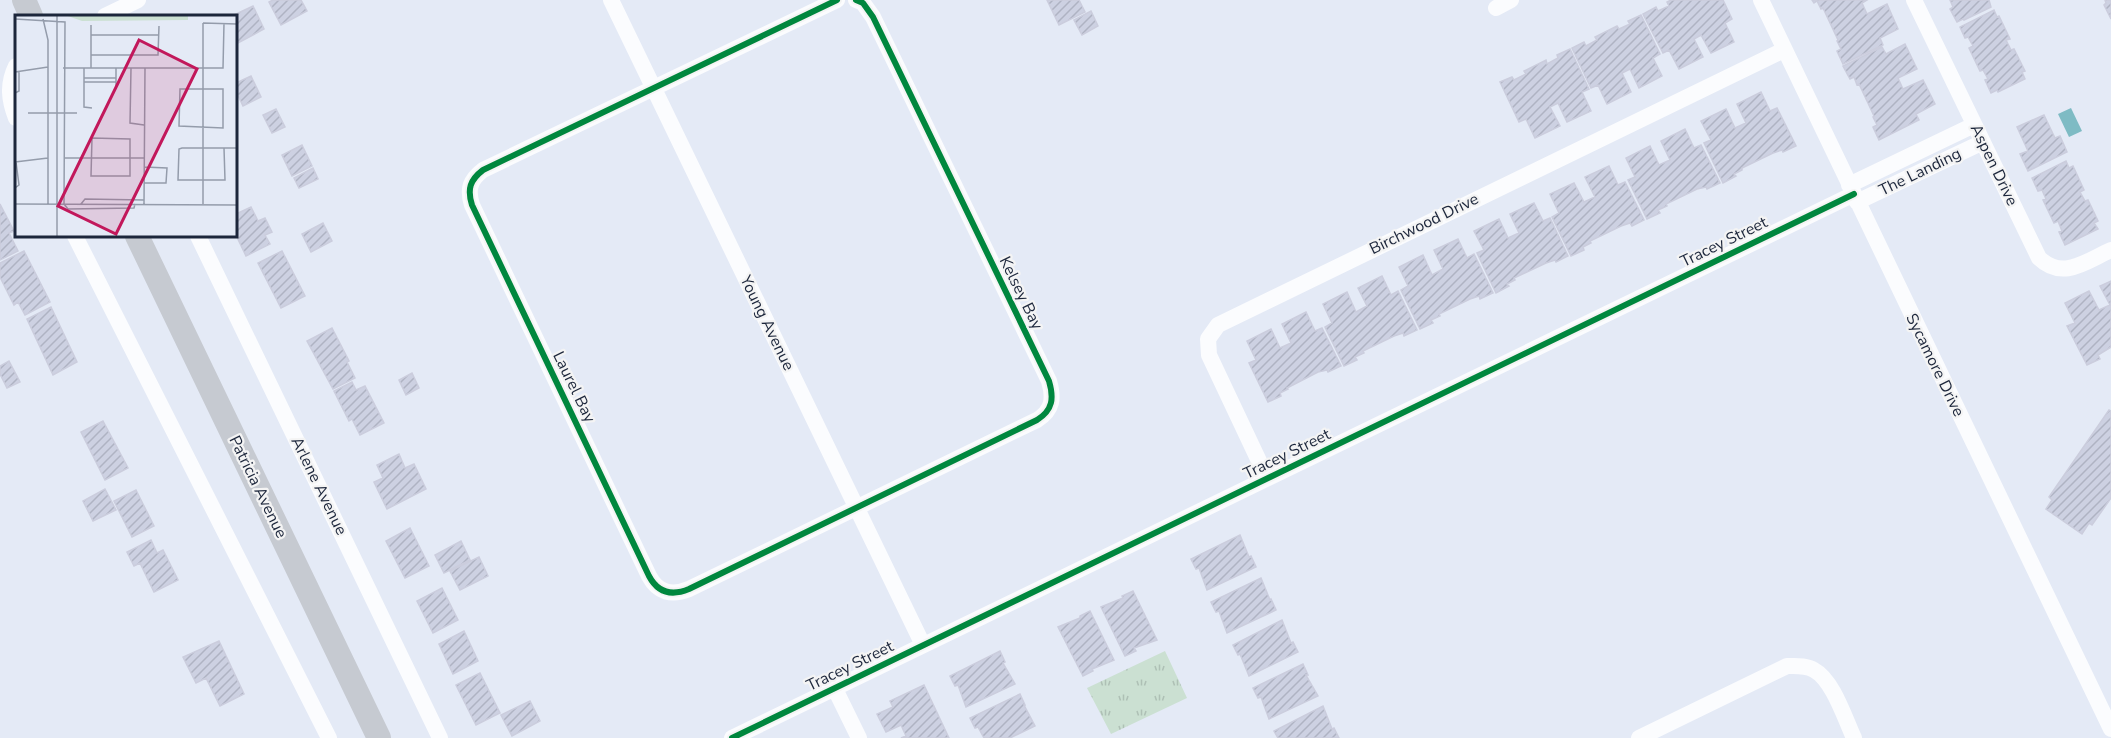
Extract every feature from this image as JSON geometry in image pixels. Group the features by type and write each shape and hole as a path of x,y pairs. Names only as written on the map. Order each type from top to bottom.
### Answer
{"street":[{"path":"24,0 32,15"},
{"path":"107,15 138,0"},
{"name":"Young Avenue","path":"611,0 923,645"},
{"path":"653,87 837,0"},
{"name":"Kelsey Bay","path":"856,0 863,3 873,17 1049,381 1053,398 1049,410 1037,420 857,509"},
{"path":"1496,8 1511,0"},
{"name":"Sycamore Drive","path":"1761,0 2111,729"},
{"name":"Aspen Drive","path":"1914,0 2039,258 2048,267 2060,270 2071,269 2111,250"},
{"name":"Birchwood Drive","path":"1267,478 1209,355 1208,339 1218,325 1784,50"},
{"path":"15,68 10,78 9,92 15,115"},
{"name":"Laurel Bay","path":"653,87 483,171 473,179 469,191 472,205 644,566 653,584 659,589 671,593 684,591 857,509"},
{"name":"The Landing","path":"1854,194 1974,125"},
{"name":"The Landing","path":"1854,194 1983,142"},
{"name":"Tracey Street","path":"732,738 1854,194"},
{"path":"76,237 328,738"},
{"name":"Patricia Avenue","path":"137,237 379,738"},
{"name":"Arlene Avenue","path":"198,237 440,738"},
{"path":"1639,738 1787,666 1801,665 1814,669 1826,679 1854,738"},
{"path":"835,689 859,738"}],"green space":[{"path":"1165,651 1187,698 1111,734 1087,688"}],"water":[{"path":"2071,108 2082,131 2069,137 2058,114"}],"building":[{"path":"301,0 307,11 281,25 269,2"},
{"path":"1047,0 1079,0 1085,12 1059,25"},
{"path":"1671,0 1723,0 1732,19 1725,23 1734,42 1711,53 1701,35 1694,39 1703,57 1679,69 1669,50 1663,53 1643,14 1656,7 1658,11 1669,6 1667,2"},
{"path":"1812,0 1867,0 1862,3 1867,14 1887,4 1898,29 1880,38 1883,45 1843,64 1837,51 1841,49 1838,40 1823,8 1821,9 1817,1 1814,3"},
{"path":"1950,0 1989,0 1991,7 1957,22 1950,9 1953,7"},
{"path":"2105,0 2111,0 2111,19 2104,5"},
{"path":"253,6 264,29 237,43 237,15 234,15"},
{"path":"1994,10 2010,39 2006,40 2011,50 2014,49 2025,71 2022,72 2025,79 1991,93 1985,80 1988,79 1983,70 1980,71 1969,48 1973,46 1968,37 1965,38 1960,27"},
{"path":"1091,11 1098,26 1082,35 1074,20"},
{"path":"1641,15 1660,54 1653,58 1662,76 1639,88 1630,69 1622,73 1631,92 1607,104 1598,85 1591,88 1572,48 1584,42 1586,46 1597,40 1595,37 1617,26 1619,29 1630,24 1628,21"},
{"path":"1905,44 1917,69 1898,78 1903,89 1923,80 1935,104 1916,114 1919,120 1879,140 1873,127 1877,125 1874,116 1859,84 1857,85 1854,77 1850,79 1843,66 1882,47 1886,54"},
{"path":"1570,49 1589,89 1582,92 1591,111 1567,122 1558,103 1550,107 1560,126 1535,138 1526,119 1519,122 1500,82 1512,77 1514,80 1526,74 1524,71 1546,60 1547,64 1558,58 1557,55"},
{"path":"251,76 261,97 243,106 237,93 237,83"},
{"path":"1761,92 1770,111 1777,108 1796,146 1783,152 1782,150 1773,153 1742,168 1734,174 1736,176 1723,183 1704,143 1711,140 1701,121 1726,109 1735,128 1746,123 1737,104"},
{"path":"276,109 285,127 272,133 263,115"},
{"path":"2044,115 2055,138 2060,136 2067,152 2028,171 2020,154 2028,151 2017,127"},
{"path":"1685,129 1694,148 1701,145 1720,183 1707,189 1706,187 1697,189 1666,204 1667,206 1658,210 1660,213 1647,219 1628,180 1635,177 1626,158 1650,146 1659,165 1670,160 1661,141"},
{"path":"302,145 312,166 292,176 282,155"},
{"path":"2066,161 2069,168 2073,166 2084,190 2080,192 2085,201 2088,200 2098,221 2094,223 2098,229 2065,245 2059,232 2062,231 2058,221 2054,223 2043,200 2046,199 2042,190 2038,191 2032,178"},
{"path":"1609,166 1618,185 1625,182 1644,220 1632,226 1630,223 1621,226 1590,241 1591,243 1583,247 1584,250 1571,256 1552,217 1559,213 1550,194 1574,183 1584,202 1595,197 1585,177"},
{"path":"313,168 318,179 299,188 294,178"},
{"path":"1534,203 1543,221 1550,218 1568,256 1556,262 1555,260 1546,263 1514,278 1515,280 1507,284 1509,286 1496,293 1477,253 1484,250 1474,231 1499,219 1508,238 1519,233 1510,214"},
{"path":"0,204 14,231 9,233 18,251 0,260"},
{"path":"251,207 258,221 265,218 272,232 265,235 270,244 246,256 237,237 237,214"},
{"path":"323,223 332,241 311,252 302,234"},
{"path":"1458,239 1467,258 1474,254 1493,293 1480,299 1479,296 1470,299 1439,314 1440,316 1431,320 1433,323 1420,329 1401,290 1408,286 1399,267 1423,255 1432,275 1443,269 1434,250"},
{"path":"24,251 50,302 25,315 18,302 14,305 0,277 0,263"},
{"path":"282,251 305,296 281,308 258,263"},
{"path":"1382,276 1391,295 1398,291 1417,330 1404,336 1403,333 1394,336 1363,351 1364,353 1355,357 1357,360 1344,366 1325,327 1332,323 1323,304 1347,292 1356,312 1367,306 1358,288"},
{"path":"2111,281 2111,347 2098,355 2100,359 2087,365 2067,326 2075,323 2065,303 2089,291 2099,310 2110,305 2100,286"},
{"path":"51,307 77,362 53,375 27,319"},
{"path":"1306,312 1315,331 1322,328 1341,366 1328,372 1327,370 1318,372 1287,388 1280,393 1281,396 1268,402 1249,363 1256,360 1247,341 1271,329 1280,348 1291,343 1282,324"},
{"path":"332,328 355,378 333,389 307,341"},
{"path":"9,361 20,382 7,388 0,374 0,366"},
{"path":"412,373 419,388 406,395 399,380"},
{"path":"352,382 356,390 365,386 384,423 360,435 352,419 349,421 334,391"},
{"path":"2109,410 2111,411 2111,498 2092,525 2089,523 2082,534 2046,509 2052,500 2049,497"},
{"path":"103,421 128,468 105,480 81,432"},
{"path":"399,454 405,468 414,464 426,489 387,509 374,482 383,478 377,465"},
{"path":"105,489 116,510 93,521 83,501"},
{"path":"136,490 154,526 132,537 114,501"},
{"path":"410,528 429,566 405,578 386,541"},
{"path":"1240,535 1256,567 1207,590 1199,568 1196,569 1191,559"},
{"path":"151,540 157,553 163,550 178,580 154,592 140,563 134,566 127,552"},
{"path":"461,541 470,560 444,573 435,555"},
{"path":"479,557 488,576 460,590 450,571"},
{"path":"1261,578 1276,610 1227,633 1219,611 1216,612 1211,602"},
{"path":"442,588 458,620 433,633 417,601"},
{"path":"1133,591 1157,640 1134,648 1136,651 1125,656 1101,607"},
{"path":"1090,611 1114,660 1092,669 1093,671 1083,676 1058,627"},
{"path":"1282,620 1291,643 1293,642 1298,652 1249,676 1240,654 1238,655 1233,645"},
{"path":"464,631 478,661 453,674 439,644"},
{"path":"219,641 244,694 220,706 206,678 196,683 183,657"},
{"path":"1000,651 1005,662 1003,663 1015,684 966,707 958,685 955,686 950,676"},
{"path":"1303,664 1308,675 1306,675 1318,696 1269,719 1261,697 1258,698 1253,688"},
{"path":"480,673 500,713 476,725 456,685"},
{"path":"924,685 949,738 901,738 906,736 901,725 886,732 877,714 893,707 890,701"},
{"path":"1020,694 1035,726 1010,738 984,738 970,718"},
{"path":"530,701 540,721 512,736 501,715"},
{"path":"1323,706 1332,729 1334,728 1339,738 1278,738 1274,731"}],"cycle path":[{"path":"837,0 483,170 475,177 471,185 472,205 649,576 666,592 689,589 1037,420 1046,412 1051,403 1049,381 873,17 863,3 856,0"},
{"path":"732,738 1854,194"}]}
